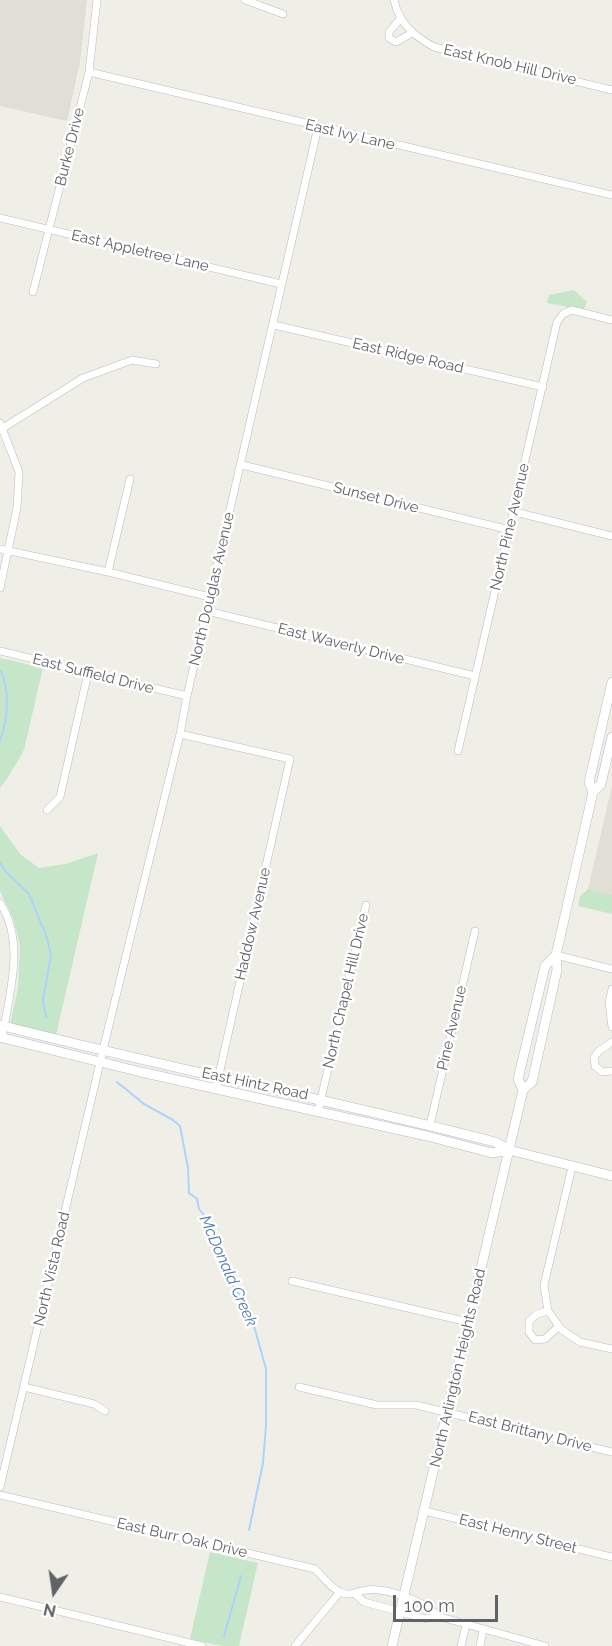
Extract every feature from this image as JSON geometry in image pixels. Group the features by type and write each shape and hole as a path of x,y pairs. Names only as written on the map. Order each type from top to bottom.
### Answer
{"main road":[{"name":"North Arlington Heights Road","path":"593,792 589,782 612,682"},
{"name":"North Arlington Heights Road","path":"392,1646 508,1150 523,1090 532,1082 557,970 556,955 593,792 601,784 612,737"},
{"name":"East Hintz Road","path":"2,1026 430,1125 495,1142 508,1150 612,1176"},
{"name":"East Hintz Road","path":"1,1037 492,1153 508,1150"}],"street":[{"name":"Burke Drive","path":"33,292 89,72 97,0"},
{"path":"245,0 283,14"},
{"name":"East Knob Hill Drive","path":"394,0 400,18 412,33 434,47 612,90"},
{"path":"400,18 388,32 389,38 396,42 412,33"},
{"name":"East Ivy Lane","path":"89,72 612,195"},
{"name":"North Douglas Avenue","path":"103,1050 180,734 318,127"},
{"name":"East Appletree Lane","path":"0,218 281,284"},
{"name":"North Pine Avenue","path":"458,751 557,322 563,314 572,310 612,320"},
{"name":"East Ridge Road","path":"274,325 543,387"},
{"path":"0,588 17,508 19,472 2,426 83,378 132,360 156,364"},
{"name":"Sunset Drive","path":"242,465 510,530"},
{"path":"108,572 130,479"},
{"path":"515,512 612,536"},
{"path":"0,549 210,597"},
{"name":"East Waverly Drive","path":"207,611 475,676"},
{"name":"East Suffield Drive","path":"0,651 187,696"},
{"path":"47,810 60,797 88,673"},
{"name":"Haddow Avenue","path":"180,734 290,759 216,1088"},
{"path":"0,903 7,913 15,957 1,1037"},
{"name":"North Chapel Hill Drive","path":"318,1112 366,905"},
{"name":"Pine Avenue","path":"430,1125 475,931"},
{"path":"556,955 612,969"},
{"path":"612,989 609,1004 612,1027"},
{"path":"612,1042 594,1057 595,1066 602,1072 612,1071"},
{"name":"North Vista Road","path":"0,1487 103,1050"},
{"path":"572,1167 544,1285 548,1311 560,1326 580,1342 612,1349"},
{"path":"292,1281 468,1322"},
{"path":"548,1311 537,1314 529,1321 528,1332 536,1340 545,1339 560,1326"},
{"path":"24,1387 94,1404 105,1411"},
{"name":"East Brittany Drive","path":"299,1387 376,1406 416,1406 447,1412 612,1452"},
{"name":"East Burr Oak Drive","path":"0,1495 315,1569 340,1592"},
{"name":"East Henry Street","path":"425,1511 612,1557"},
{"path":"356,1595 365,1590 376,1589 405,1597 432,1609 436,1616"},
{"path":"295,1646 340,1592 356,1595 364,1602 426,1619 436,1616 545,1646"},
{"path":"0,1597 202,1646"},
{"path":"461,1646 466,1625"},
{"path":"480,1646 483,1630"}],"shaded area":[{"path":"0,0 87,0 80,62 67,121 0,106"},
{"path":"612,786 612,895 588,889"}],"green space":[{"path":"574,290 587,302 583,310 547,303 549,295"},
{"path":"0,658 43,668 24,750 0,788"},
{"path":"0,826 20,854 39,868 65,864 98,853 56,1035 10,1024 18,988 20,946 14,921 0,891"},
{"path":"588,889 612,895 612,914 578,906 580,896"},
{"path":"210,1552 258,1563 239,1646 222,1646 190,1639"}],"waterway":[{"name":"McDonald Creek","path":"0,741 7,706 6,688 1,671"},
{"name":"McDonald Creek","path":"0,863 29,894 46,935 51,955 43,1000 46,1017"},
{"name":"McDonald Creek","path":"117,1082 144,1104 180,1126 188,1168 189,1193 197,1199 199,1209 207,1219 211,1242 225,1266 230,1282 249,1308 266,1369 263,1463 249,1530"},
{"name":"McDonald Creek","path":"224,1636 241,1576"}]}
